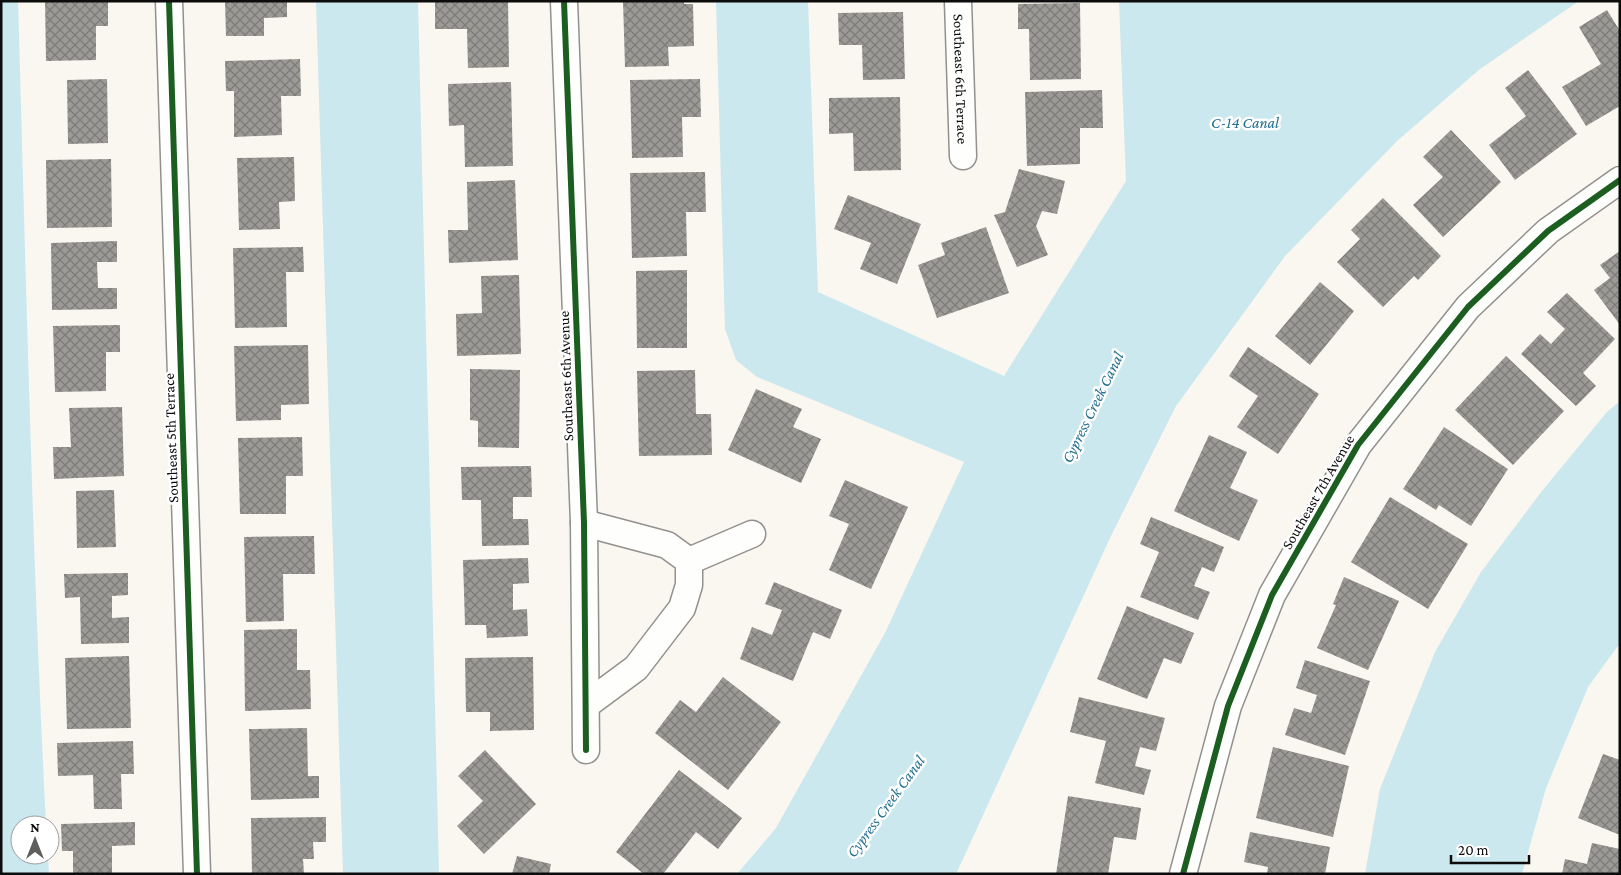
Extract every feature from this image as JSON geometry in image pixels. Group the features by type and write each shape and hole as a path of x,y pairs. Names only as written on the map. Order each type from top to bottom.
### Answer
{"street":[{"name":"Southeast 5th Terrace","path":"170,1 197,874"},
{"name":"Southeast 6th Avenue","path":"564,1 584,523 586,750"},
{"name":"Southeast 6th Terrace","path":"958,1 963,156"},
{"name":"Southeast 7th Avenue","path":"1183,874 1228,706 1272,595 1358,445 1468,307 1548,231 1620,180"},
{"path":"584,523 668,545 689,561"},
{"path":"689,561 752,534"},
{"path":"586,705 636,668 682,608 689,584 689,561"}],"water":[{"path":"1,1 18,1 33,516 46,815 10,815 10,865 49,865 49,874 1,874"},
{"path":"316,1 418,1 439,874 343,874"},
{"name":"C-14 Canal","path":"716,1 808,1 818,292 1004,376 1126,181 1119,1 1579,1 1480,69 1397,141 1285,256 1176,406 1110,538 955,874 737,874 776,828 885,633 964,462 757,377 736,360 725,329"},
{"path":"1620,401 1620,643 1588,687 1546,788 1522,874 1365,874 1380,789 1435,652 1481,572 1542,491 1607,412"}],"building":[{"path":"45,1 108,1 108,26 96,26 96,60 46,61"},
{"path":"225,1 287,1 287,17 264,18 264,36 226,36"},
{"path":"435,1 508,1 509,67 468,68 467,29 435,29"},
{"path":"623,1 684,1 684,4 693,4 694,46 668,47 669,66 625,67"},
{"path":"1080,3 1081,79 1030,80 1029,29 1018,29 1018,4"},
{"path":"1607,10 1620,31 1620,106 1586,126 1562,87 1601,64 1579,27"},
{"path":"903,12 905,79 863,80 862,45 839,45 838,13"},
{"path":"300,59 301,96 281,96 282,135 234,137 234,91 226,91 225,61"},
{"path":"1528,70 1577,134 1515,180 1489,145 1526,116 1505,88"},
{"path":"107,79 108,143 68,144 67,80"},
{"path":"700,79 701,117 682,117 683,157 632,158 630,80"},
{"path":"511,82 513,166 465,167 464,125 449,126 448,84"},
{"path":"1102,90 1103,128 1080,128 1080,164 1027,166 1025,92"},
{"path":"900,97 901,170 854,171 853,133 829,134 829,98"},
{"path":"1451,130 1501,182 1443,237 1413,205 1443,177 1423,157"},
{"path":"294,157 295,201 279,202 280,229 239,230 237,158"},
{"path":"111,159 112,227 47,228 46,160"},
{"path":"1019,169 1065,181 1057,214 1042,211 1036,226 1048,255 1017,267 994,215 1005,212"},
{"path":"705,172 706,212 686,212 687,256 632,258 630,173"},
{"path":"515,180 518,260 449,263 448,230 468,230 467,182"},
{"path":"848,195 921,224 897,284 860,269 871,243 834,229"},
{"path":"1383,198 1441,256 1418,280 1414,276 1383,307 1337,262 1360,239 1351,230"},
{"path":"986,227 1009,293 937,318 918,265 945,255 941,243"},
{"path":"117,241 117,262 97,262 98,288 117,288 117,309 52,310 51,243"},
{"path":"303,247 304,272 286,272 287,327 235,328 233,248"},
{"path":"1620,251 1620,325 1594,290 1610,278 1600,265"},
{"path":"687,270 687,348 637,348 636,271"},
{"path":"519,275 521,354 457,356 456,314 482,313 481,276"},
{"path":"1320,282 1354,311 1310,365 1275,336"},
{"path":"1567,293 1615,339 1583,373 1596,386 1576,406 1521,354 1540,334 1551,344 1565,329 1547,312"},
{"path":"120,325 120,352 106,352 106,391 55,392 53,326"},
{"path":"308,345 309,404 281,405 281,420 236,421 234,346"},
{"path":"1248,347 1319,394 1278,454 1237,427 1258,396 1229,376"},
{"path":"1506,356 1564,411 1513,465 1455,410"},
{"path":"470,369 520,370 519,448 478,447 478,421 470,420"},
{"path":"695,370 696,414 711,414 712,455 639,456 637,371"},
{"path":"756,389 802,409 793,427 821,439 801,483 728,450"},
{"path":"122,407 124,476 54,479 53,447 71,447 69,408"},
{"path":"1444,427 1508,469 1471,526 1439,505 1436,510 1403,489"},
{"path":"1209,435 1247,452 1230,488 1258,500 1239,541 1174,511"},
{"path":"302,437 303,476 286,476 286,514 240,514 238,438"},
{"path":"531,466 532,497 513,497 513,519 528,519 529,545 482,546 481,500 462,500 461,467"},
{"path":"845,480 908,507 871,589 829,570 849,524 829,516"},
{"path":"114,490 116,547 77,548 76,491"},
{"path":"1390,497 1468,544 1428,609 1351,562"},
{"path":"1151,517 1224,547 1214,572 1202,567 1194,586 1210,592 1198,620 1140,597 1159,552 1140,544"},
{"path":"314,536 315,574 283,574 284,621 246,622 244,537"},
{"path":"528,558 529,583 513,584 513,610 527,609 528,636 487,638 486,625 465,625 463,560"},
{"path":"128,573 128,595 112,596 112,618 129,617 129,643 81,644 80,597 65,598 64,574"},
{"path":"1344,577 1399,601 1368,670 1317,648 1336,605 1333,604"},
{"path":"774,582 842,610 830,639 813,632 793,681 740,659 752,627 772,635 782,610 765,604"},
{"path":"1127,606 1194,633 1181,664 1164,658 1147,699 1097,679"},
{"path":"297,629 297,670 310,670 311,709 245,711 244,630"},
{"path":"129,656 131,728 67,729 65,658"},
{"path":"533,657 534,730 490,731 490,712 466,712 465,658"},
{"path":"1305,660 1370,681 1345,755 1285,735 1294,708 1311,713 1317,695 1296,688"},
{"path":"723,677 781,722 728,790 655,733 680,700 696,712"},
{"path":"1079,697 1165,718 1156,751 1140,747 1135,766 1151,770 1144,795 1095,783 1106,741 1070,732"},
{"path":"307,728 308,776 319,776 319,798 251,800 249,729"},
{"path":"133,741 134,774 121,774 122,809 94,809 93,775 58,776 57,743"},
{"path":"1273,747 1349,766 1333,837 1256,818"},
{"path":"485,750 536,804 484,854 457,826 483,801 458,776"},
{"path":"1603,754 1620,760 1620,835 1578,818"},
{"path":"679,770 742,818 718,849 696,832 663,874 644,874 616,852"},
{"path":"1068,796 1141,808 1136,840 1114,837 1108,874 1056,874"},
{"path":"326,817 326,842 313,842 314,859 303,859 304,874 252,874 251,818"},
{"path":"135,822 135,845 112,846 112,874 73,874 73,851 62,851 61,824"},
{"path":"1250,832 1330,847 1325,874 1267,874 1268,867 1244,862"},
{"path":"1592,843 1620,849 1620,874 1562,874 1565,859 1587,864"},
{"path":"517,856 551,864 549,874 512,874"}],"cycle path":[{"path":"169,1 197,874"},
{"path":"564,1 584,523 586,750"},
{"path":"1183,874 1228,706 1272,595 1358,445 1468,307 1548,231 1620,180"}],"water label":[{"name":"Cypress Creek Canal","path":"1092,407"},
{"name":"Cypress Creek Canal","path":"885,806"}]}
